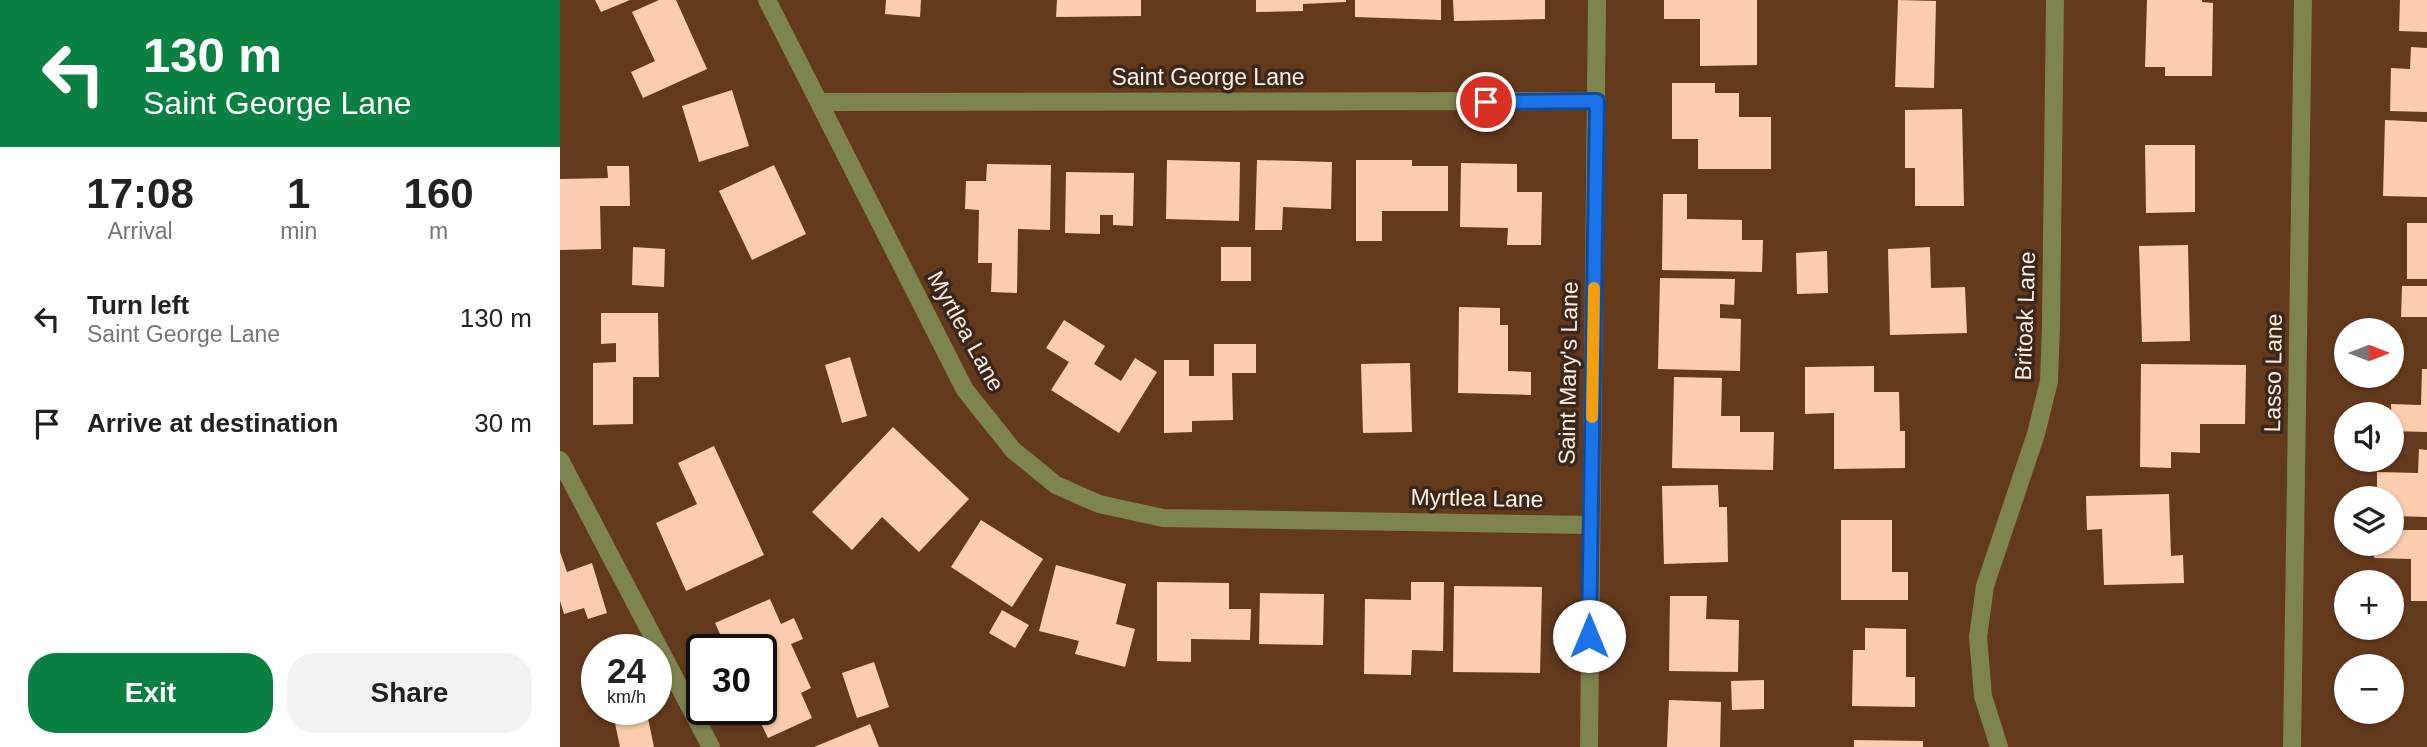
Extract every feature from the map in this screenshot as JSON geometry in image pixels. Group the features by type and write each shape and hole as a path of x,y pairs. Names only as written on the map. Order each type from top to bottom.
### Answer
{"street":[{"name":"Myrtlea Lane","path":"767,0 965,390 1013,450 1056,485 1099,504 1163,518 1590,525"},
{"name":"Saint Mary's Lane","path":"1588,747 1597,0"},
{"name":"Britoak Lane","path":"1999,747 1983,696 1978,637 1985,586 2036,434 2049,381 2055,0"},
{"name":"Lasso Lane","path":"2292,747 2303,0"},
{"name":"Saint George Lane","path":"820,102 1597,101"},
{"path":"560,460 711,747"}],"building":[{"path":"595,0 630,0 601,12"},
{"path":"659,0 676,0 707,69 643,98 631,72 655,61 632,12"},
{"path":"886,0 921,0 920,17 885,14"},
{"path":"1057,0 1141,0 1141,16 1056,17"},
{"path":"1256,0 1346,2 1303,4 1303,11 1256,12"},
{"path":"1355,0 1441,0 1441,20 1355,17"},
{"path":"1453,0 1545,0 1545,19 1454,21"},
{"path":"1664,0 1757,0 1757,65 1700,66 1700,19 1664,19"},
{"path":"1898,0 1936,1 1934,88 1895,87"},
{"path":"2147,0 2202,0 2213,3 2212,76 2165,76 2165,67 2145,67"},
{"path":"2400,0 2427,0 2427,32 2399,31"},
{"path":"2411,47 2427,48 2427,112 2390,111 2391,68 2410,69"},
{"path":"1672,83 1715,83 1715,93 1739,93 1739,117 1771,117 1771,169 1698,169 1698,139 1672,139"},
{"path":"732,90 749,146 699,162 682,106"},
{"path":"1962,109 1964,206 1915,206 1915,168 1905,168 1905,110"},
{"path":"2385,120 2427,122 2427,197 2383,196"},
{"path":"2145,145 2195,145 2195,212 2146,213"},
{"path":"1167,160 1240,162 1239,221 1166,219"},
{"path":"1257,160 1332,162 1331,209 1283,207 1282,230 1255,230"},
{"path":"1356,160 1412,160 1412,166 1448,166 1448,211 1382,211 1382,241 1356,241"},
{"path":"1461,163 1517,164 1517,192 1542,192 1541,245 1507,245 1508,228 1460,227"},
{"path":"987,164 1051,165 1050,230 1018,229 1017,293 991,292 992,263 978,263 979,210 965,209 966,181 986,181"},
{"path":"774,165 806,234 752,260 719,191"},
{"path":"607,166 629,166 630,206 600,206 601,249 560,250 560,179 608,178"},
{"path":"1066,172 1134,173 1133,226 1113,225 1113,215 1100,215 1100,234 1065,233"},
{"path":"1663,194 1687,194 1687,219 1742,220 1742,240 1763,240 1762,272 1662,270"},
{"path":"2407,223 2427,223 2427,279 2407,279"},
{"path":"2188,245 2190,341 2142,342 2139,246"},
{"path":"633,247 665,249 664,287 632,285"},
{"path":"1221,247 1251,247 1251,281 1221,281"},
{"path":"1930,247 1931,288 1965,287 1967,333 1890,335 1888,249"},
{"path":"1827,251 1828,293 1797,294 1796,253"},
{"path":"1660,278 1735,279 1734,305 1720,304 1720,318 1741,319 1740,371 1658,369"},
{"path":"2402,286 2427,286 2427,317 2401,317"},
{"path":"1459,307 1500,308 1500,325 1508,325 1508,371 1531,372 1531,395 1458,393"},
{"path":"601,313 658,313 659,377 633,377 633,424 593,425 593,363 616,362 616,343 601,344"},
{"path":"1064,320 1105,346 1094,364 1121,381 1135,358 1157,372 1119,433 1051,390 1069,362 1046,348"},
{"path":"1214,344 1256,344 1256,373 1232,373 1233,420 1192,421 1192,432 1164,433 1164,360 1189,360 1189,376 1214,376"},
{"path":"850,357 867,416 842,423 825,365"},
{"path":"1410,363 1412,432 1363,433 1361,364"},
{"path":"2141,364 2246,365 2245,424 2200,424 2200,453 2171,452 2171,468 2140,467"},
{"path":"1874,366 1874,392 1899,392 1900,431 1905,431 1905,468 1834,469 1834,413 1805,414 1805,367"},
{"path":"2422,369 2427,369 2427,432 2404,431 2404,404 2421,405"},
{"path":"1674,377 1722,378 1721,416 1740,416 1740,432 1774,432 1773,470 1672,468"},
{"path":"893,427 969,499 919,552 882,517 852,550 812,512"},
{"path":"714,446 764,555 686,591 656,523 697,504 678,463"},
{"path":"2419,449 2427,450 2427,517 2404,516 2404,486 2377,486 2377,472 2418,473"},
{"path":"1718,485 1719,507 1727,507 1728,562 1664,564 1662,486"},
{"path":"2169,494 2171,556 2183,555 2184,583 2104,585 2102,529 2087,530 2086,496"},
{"path":"981,520 1043,559 1012,607 951,567"},
{"path":"1841,520 1892,520 1892,572 1908,572 1908,600 1841,600"},
{"path":"2404,530 2427,530 2427,601 2411,601 2411,559 2374,558 2404,556"},
{"path":"560,552 567,572 592,563 607,613 588,619 584,608 564,614 560,601"},
{"path":"1056,565 1126,584 1116,624 1135,629 1125,667 1075,654 1079,641 1039,631"},
{"path":"1157,582 1229,583 1229,609 1251,609 1250,640 1191,639 1191,662 1157,661"},
{"path":"1411,582 1444,582 1443,651 1412,650 1411,675 1364,674 1365,599 1411,600"},
{"path":"1454,586 1542,587 1540,673 1453,672"},
{"path":"1260,593 1324,594 1323,645 1259,644"},
{"path":"1670,596 1707,596 1706,619 1739,620 1738,672 1669,671"},
{"path":"770,599 781,624 794,618 803,639 791,644 811,688 801,693 812,718 768,738 762,725 777,725 777,634 720,634 715,623"},
{"path":"1002,610 1029,625 1015,648 989,633"},
{"path":"1865,628 1906,629 1906,677 1915,677 1915,707 1852,706 1853,650 1865,650"},
{"path":"874,662 889,707 857,718 842,673"},
{"path":"1764,680 1764,709 1732,710 1731,681"},
{"path":"1669,700 1721,702 1720,747 1667,747"},
{"path":"870,724 879,747 814,747"},
{"path":"615,725 649,725 654,747 620,747"},
{"path":"1854,740 1923,741 1923,747 1854,747"}],"slow traffic":[{"path":"1592,417 1594,288"}],"route":[{"path":"1486,102 1597,101 1589,636"}]}
